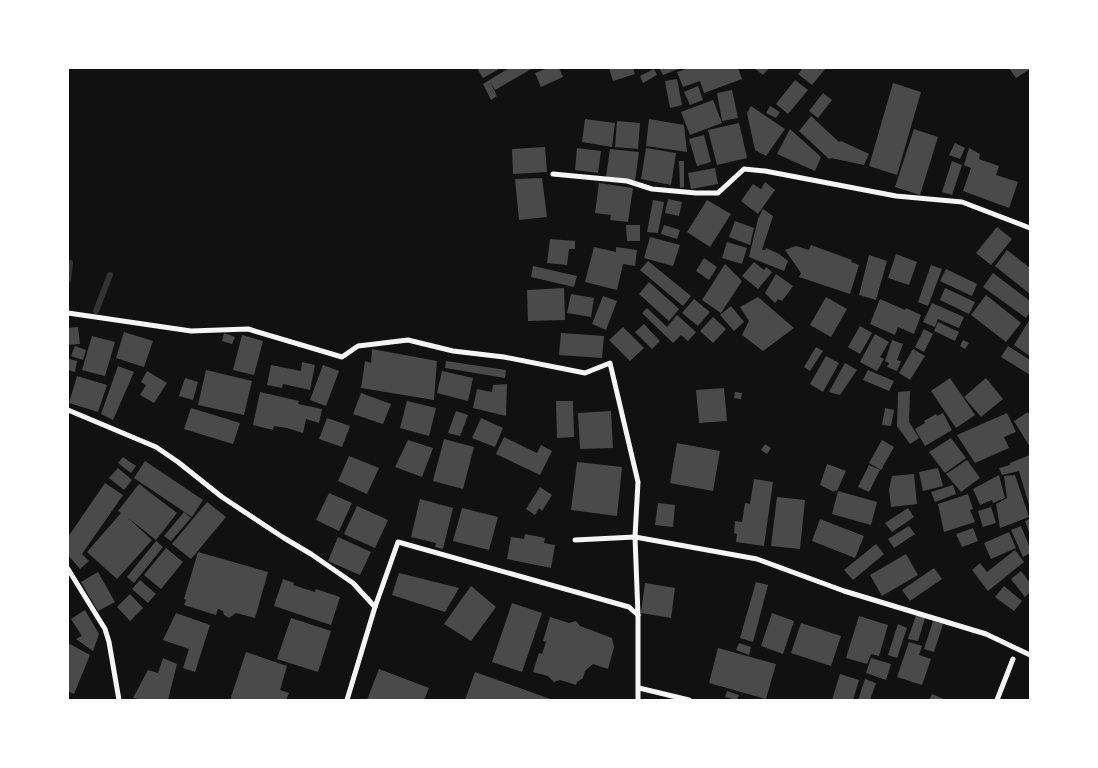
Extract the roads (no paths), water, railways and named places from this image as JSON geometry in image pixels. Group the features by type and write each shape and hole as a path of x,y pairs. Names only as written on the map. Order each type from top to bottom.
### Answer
{"street":[{"path":"553,174 627,181 652,189 718,193 744,169 765,171 896,196 962,202 1030,228"},
{"path":"68,313 191,331 248,329 342,357 358,346 408,340 453,351 504,357 585,373 610,363 638,482 635,538 638,615 638,700"},
{"path":"68,410 156,447 222,497 347,579 375,607"},
{"path":"575,540 635,538 757,559 844,591 986,634 1030,655"},
{"path":"347,700 375,607 398,542 629,607 638,615"},
{"path":"68,569 105,630 110,642 119,700"},
{"path":"996,700 1013,659"},
{"path":"638,688 690,700"}],"waterway":[{"path":"68,280 70,263"},
{"path":"96,311 110,275"}]}
